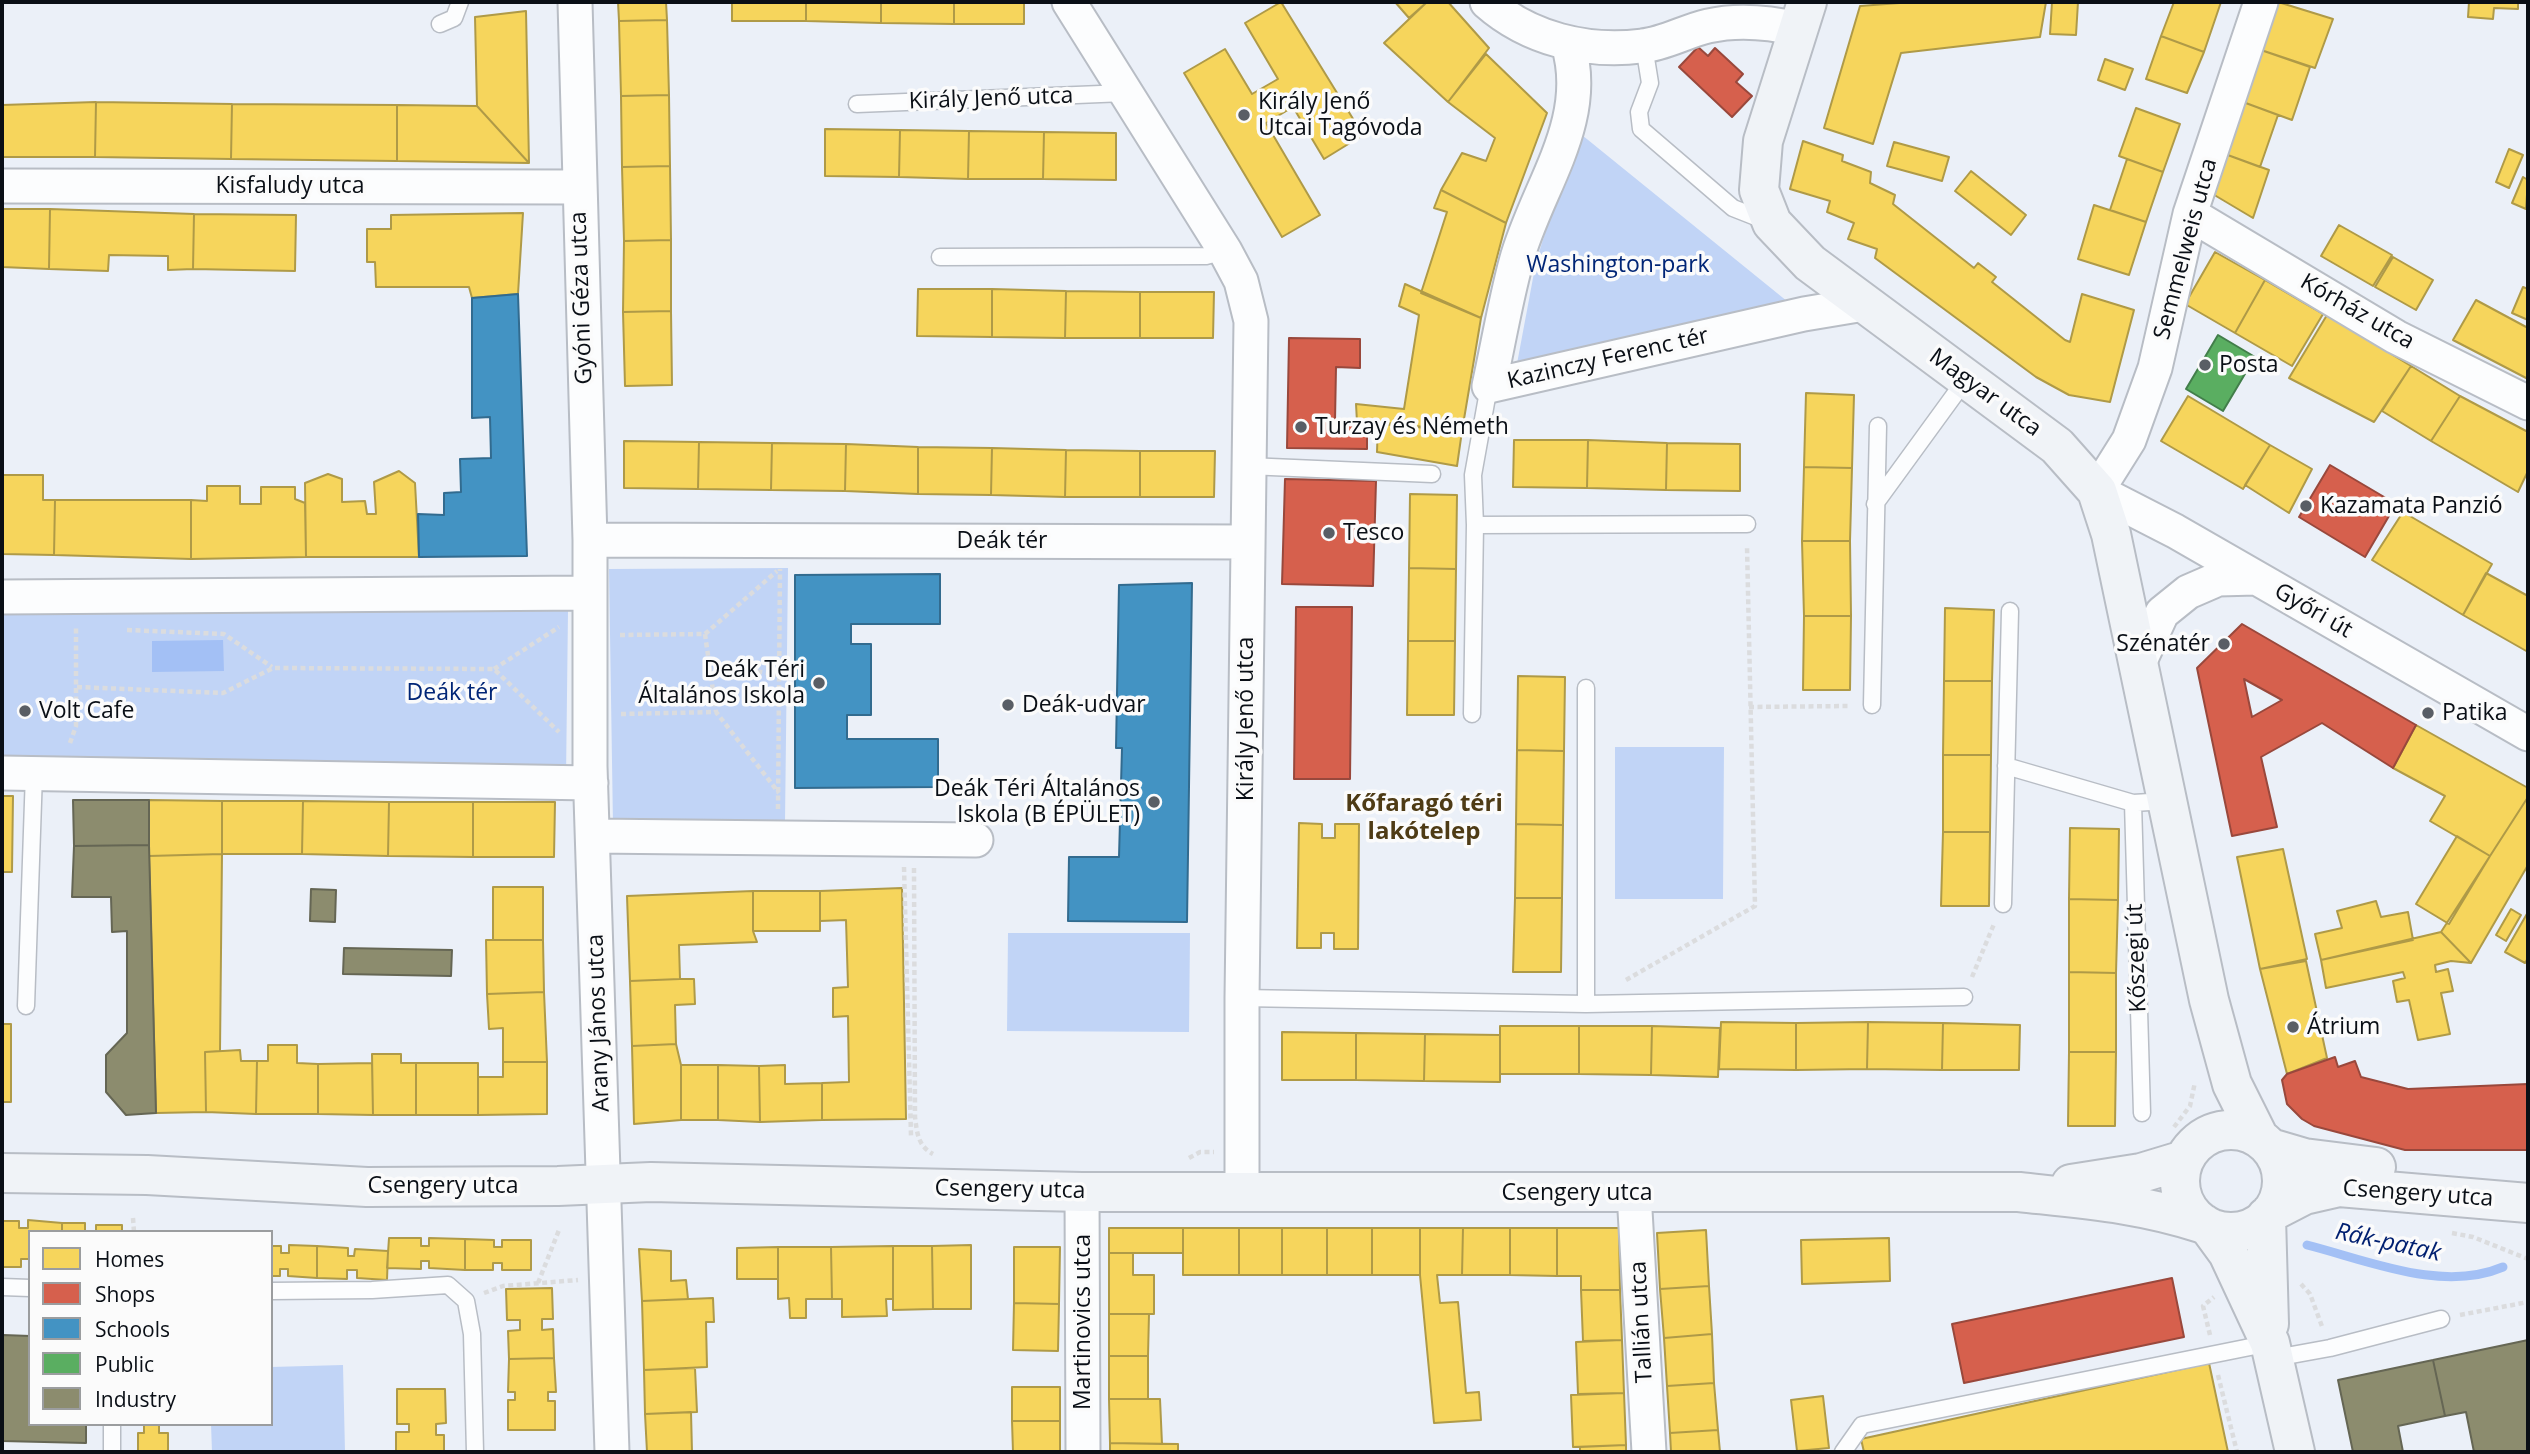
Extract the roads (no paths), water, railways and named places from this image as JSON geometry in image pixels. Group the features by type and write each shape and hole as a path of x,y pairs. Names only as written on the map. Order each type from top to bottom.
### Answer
{"main road":[{"path":"1772,223 1759,190 1759,165 1766,129 1802,15"},
{"name":"Magyar utca","path":"1772,223 1810,263 2057,446 2097,491"},
{"name":"Kőszegi út","path":"2097,491 2111,534 2139,663 2150,798 2232,1084 2265,1143"},
{"name":"Kőszegi út","path":"2183,1145 2206,1117 2210,1089 2209,1000"},
{"path":"2206,1225 2239,1231 2268,1215 2279,1197 2282,1180 2279,1163 2265,1143 2243,1131 2226,1130 2183,1145 2180,1188 2189,1209 2206,1225 2228,1253 2273,1351"},
{"name":"Csengery utca","path":"2265,1143 2341,1164 2528,1179"},
{"name":"Csengery utca","path":"2019,1192 2141,1173 2183,1145"},
{"name":"Csengery utca","path":"2,1173 147,1175 367,1187 604,1183 825,1184 1082,1192 2019,1192 2157,1208 2206,1225"},
{"name":"Csengery utca","path":"2268,1215 2304,1195 2339,1187 2528,1203"},
{"path":"2268,1215 2273,1351 2295,1452"}],"street":[{"name":"Gyóni Géza utca","path":"575,2 590,593"},
{"name":"Király Jenő utca","path":"1069,2 1225,251 1241,281 1251,321 1242,1192"},
{"path":"1488,2 1528,29 1568,44 1608,48 1644,46 1709,26 1767,22 1802,15"},
{"name":"Semmelweis utca","path":"2097,491 2129,440 2155,368 2190,214 2261,2"},
{"path":"1489,386 1517,259 1572,118 1575,66 1568,44"},
{"name":"Kisfaludy utca","path":"2,186 579,187"},
{"name":"Kórház utca","path":"2190,214 2396,337 2528,403"},
{"name":"Kazinczy Ferenc tér","path":"1489,386 1804,314 1864,304"},
{"name":"Győri út","path":"2097,491 2175,530 2528,734"},
{"name":"Deák tér","path":"590,540 1247,542"},
{"path":"2139,663 2162,613 2188,592 2218,579 2256,578"},
{"path":"2,597 590,593"},
{"name":"Arany János utca","path":"590,593 591,783 612,1452"},
{"path":"18,773 591,783"},
{"path":"593,836 976,840"},
{"name":"Martinovics utca","path":"1082,1192 1083,1452"},
{"name":"Tallián utca","path":"1634,1193 1649,1452"}],"lane":[{"path":"440,24 454,18 460,2"},
{"path":"1644,46 1650,83 1639,112 1641,129 1733,208 1772,223"},
{"name":"Király Jenő utca","path":"856,104 1125,93"},
{"path":"940,257 1206,256 1225,251"},
{"path":"1875,504 1965,379"},
{"name":"Kazinczy Ferenc tér","path":"1472,714 1475,525 1473,475 1489,386"},
{"path":"1872,705 1878,426"},
{"path":"1248,466 1432,474"},
{"path":"1475,525 1747,524"},
{"path":"2003,904 2010,611"},
{"path":"1586,688 1586,1004"},
{"path":"2006,766 2150,798"},
{"path":"18,773 26,1006"},
{"name":"Kőszegi út","path":"2142,1113 2150,798"},
{"path":"1242,998 1586,1004 1964,997"},
{"path":"273,1291 372,1290 449,1285 466,1301 472,1334 475,1369 475,1452"},
{"path":"2,1287 28,1288"},
{"path":"1843,1452 1862,1425 2273,1351 2329,1348 2441,1319"},
{"path":"112,1426 112,1452"}],"waterway":[{"name":"Rák-patak","path":"2307,1245 2379,1265 2430,1275 2455,1277 2480,1274 2503,1267"}],"place":[{"name":"Király Jenő Utcai Tagóvoda","path":"1244,115"},
{"name":"Posta","path":"2205,365"},
{"name":"Turzay és Németh","path":"1301,427"},
{"name":"Kazamata Panzió","path":"2306,506"},
{"name":"Tesco","path":"1329,533"},
{"name":"Szénatér","path":"2224,644"},
{"name":"Deák Téri Általános Iskola","path":"819,683"},
{"name":"Deák-udvar","path":"1008,705"},
{"name":"Volt Cafe","path":"25,711"},
{"name":"Patika","path":"2428,713"},
{"name":"Deák Téri Általános Iskola (B ÉPÜLET)","path":"1154,802"},
{"name":"Átrium","path":"2293,1027"}],"district":[{"name":"Kőfaragó téri lakótelep","path":"1424,818"}],"park label":[{"name":"Washington-park","path":"1618,265"}]}
